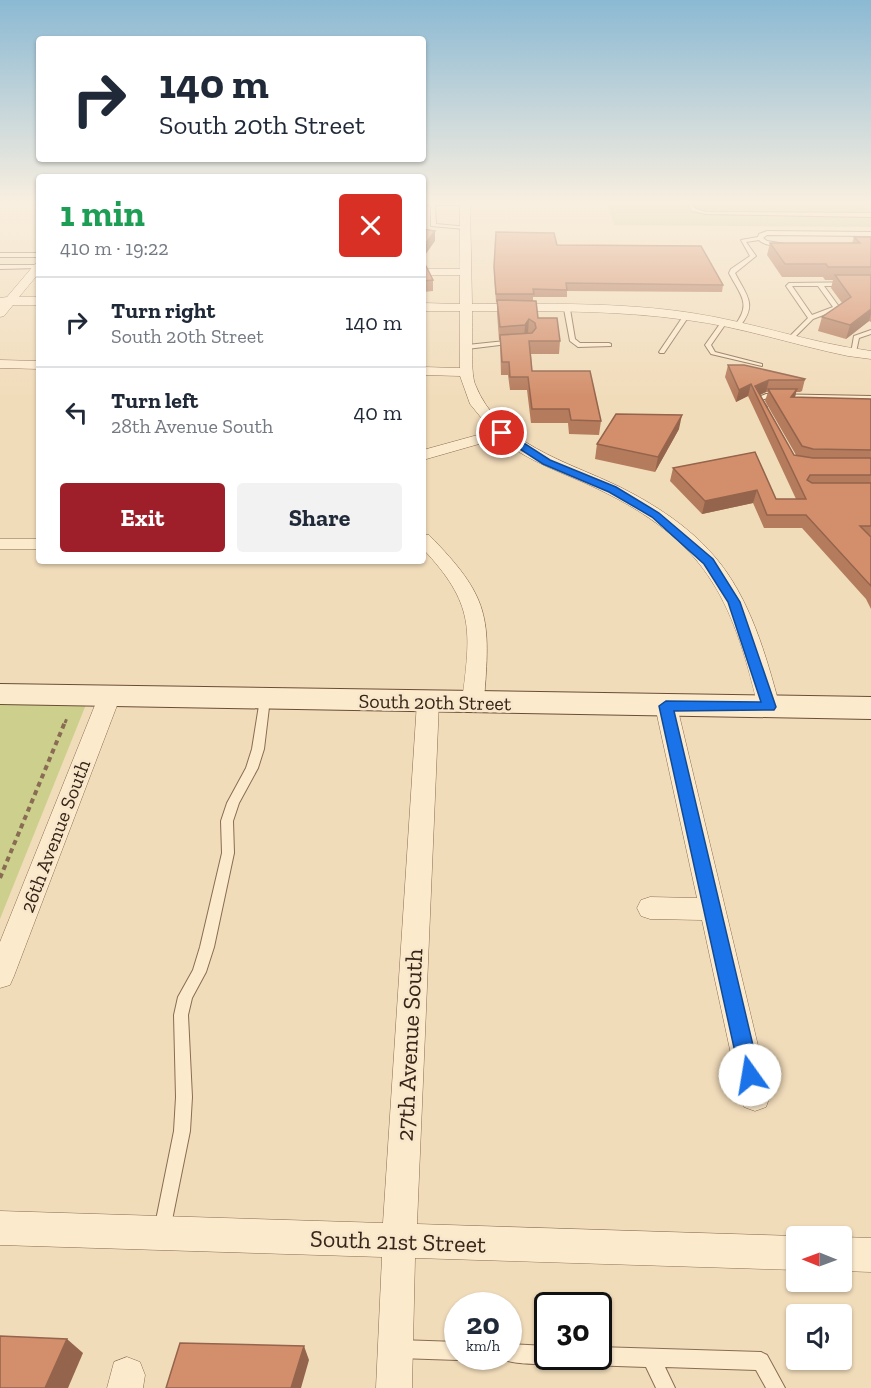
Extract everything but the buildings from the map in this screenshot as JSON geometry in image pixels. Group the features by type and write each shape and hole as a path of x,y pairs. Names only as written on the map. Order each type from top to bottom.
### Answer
{"street":[{"path":"426,271 443,268"},
{"path":"460,268 465,307 467,372 472,396 483,412 502,433 547,462 612,489 656,515 709,562 734,602 770,707"},
{"path":"0,313 5,301 36,270"},
{"path":"5,301 36,301"},
{"path":"426,307 640,311 686,316 738,325 865,356"},
{"path":"0,364 36,365"},
{"path":"426,371 467,372"},
{"path":"426,454 502,433"},
{"path":"426,542 444,561 471,600 476,625 473,702"},
{"path":"0,544 36,544"},
{"name":"South 20th Street","path":"0,694 871,708"},
{"name":"26th Avenue South","path":"0,976 110,695"},
{"name":"27th Avenue South","path":"394,1388 399,1242 428,702"},
{"path":"666,706 710,909 755,1096"},
{"path":"650,908 710,909"},
{"name":"South 21st Street","path":"0,1228 786,1253"},
{"path":"852,1254 871,1255"}],"lane":[{"path":"736,268 732,273 748,307 747,316 738,325"},
{"path":"810,318 789,286 792,284 867,284 871,294"},
{"path":"790,339 810,318 837,308 820,284"},
{"path":"567,309 572,340 578,345 609,345"},
{"path":"662,352 686,316"},
{"path":"724,322 708,345 713,353 760,365"},
{"path":"865,356 856,337 871,332"},
{"path":"467,347 521,342"},
{"path":"769,417 758,399 766,396 871,398"},
{"path":"162,1233 182,1131 184,1097 181,1015 185,997 199,972 207,947 226,865 227,821 233,802 252,768 265,699"},
{"path":"395,1349 444,1351"},
{"path":"612,1357 761,1362 776,1388"},
{"path":"651,1358 666,1388"}],"path":[{"path":"0,878 67,718"}],"green space":[{"path":"0,700 87,702 0,919"}],"route":[{"path":"502,433 547,462 612,489 656,515 709,562 734,602 770,707 666,706 710,909 750,1075"}]}
